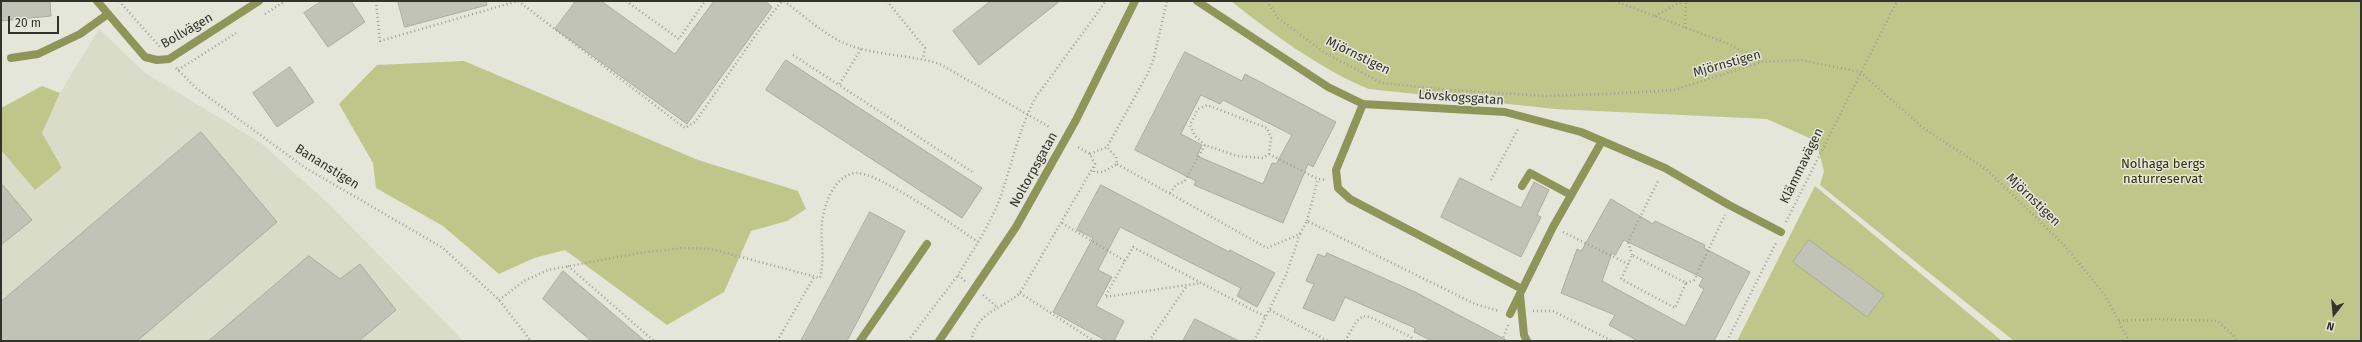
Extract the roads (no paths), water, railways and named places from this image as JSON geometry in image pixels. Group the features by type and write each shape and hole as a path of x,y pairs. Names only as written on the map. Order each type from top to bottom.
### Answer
{"street":[{"path":"11,58 38,54 80,34 108,14 97,1"},
{"name":"Bollvägen","path":"108,14 145,56 157,60 169,59 259,1"},
{"name":"Noltorpsgatan","path":"939,341 1016,227 1049,168 1135,1"},
{"name":"Lövskogsgatan","path":"1197,1 1328,87 1363,104 1505,112 1581,132 1665,168 1729,205 1781,232"},
{"path":"1363,104 1336,170 1336,181 1338,188 1350,199 1521,292"},
{"path":"1510,314 1553,227 1602,141"},
{"path":"1522,186 1530,174 1571,195"},
{"path":"860,341 927,244"},
{"path":"1521,292 1521,314 1527,341"}],"park label":[{"name":"Nolhaga bergs naturreservat","path":"2163,172"}]}
